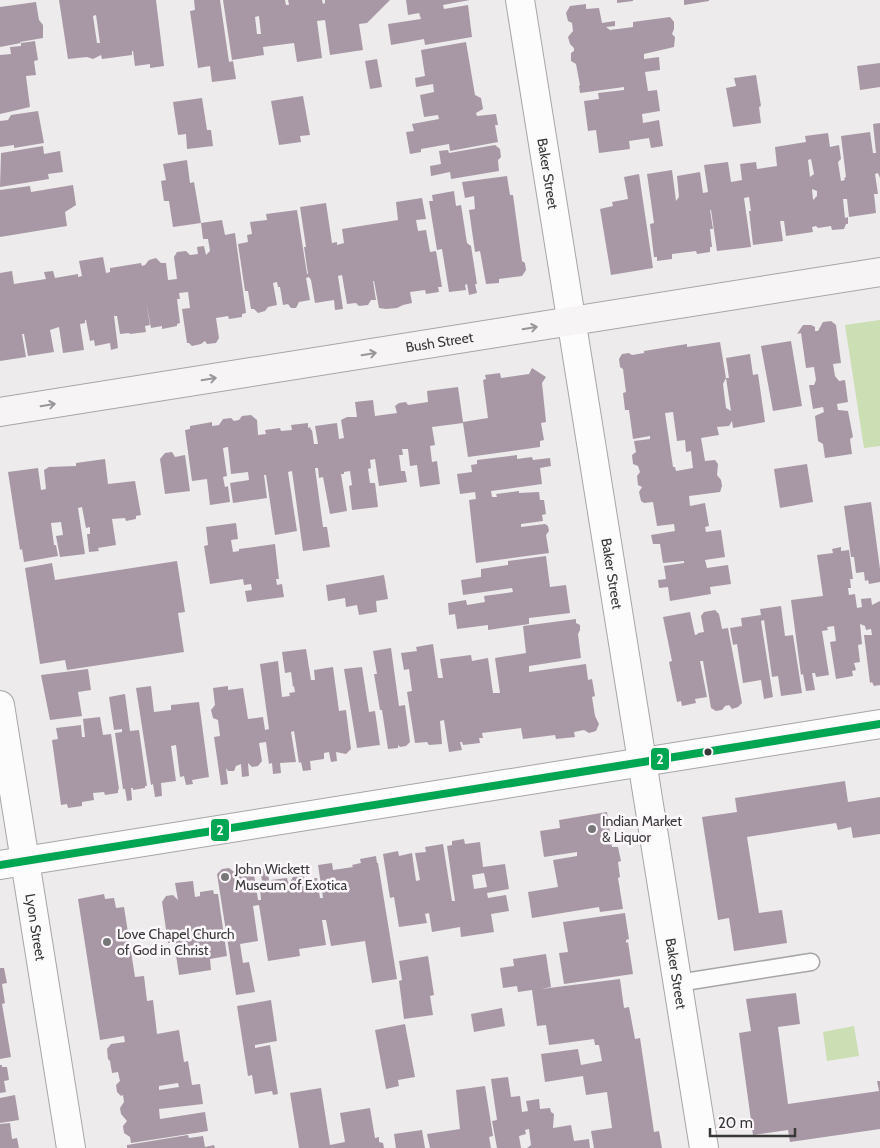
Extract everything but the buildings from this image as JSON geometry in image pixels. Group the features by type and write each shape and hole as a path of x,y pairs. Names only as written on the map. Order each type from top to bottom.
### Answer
{"main road":[{"name":"Bush Street","path":"0,412 880,272"}],"street":[{"name":"Baker Street","path":"520,0 704,1148"},
{"name":"Lyon Street","path":"0,705 12,863 71,1148"},
{"path":"12,863 880,724"}],"lane":[{"path":"678,983 811,962"}],"green space":[{"path":"880,320 880,446 864,448 845,325"},
{"path":"854,1026 859,1056 827,1061 823,1032"}],"transit line":[{"name":"2","path":"0,865 880,724"}],"place":[{"name":"Indian Market & Liquor","path":"592,829"},
{"name":"John Wickett Museum of Exotica","path":"225,877"},
{"name":"Love Chapel Church of God in Christ","path":"107,942"}]}
